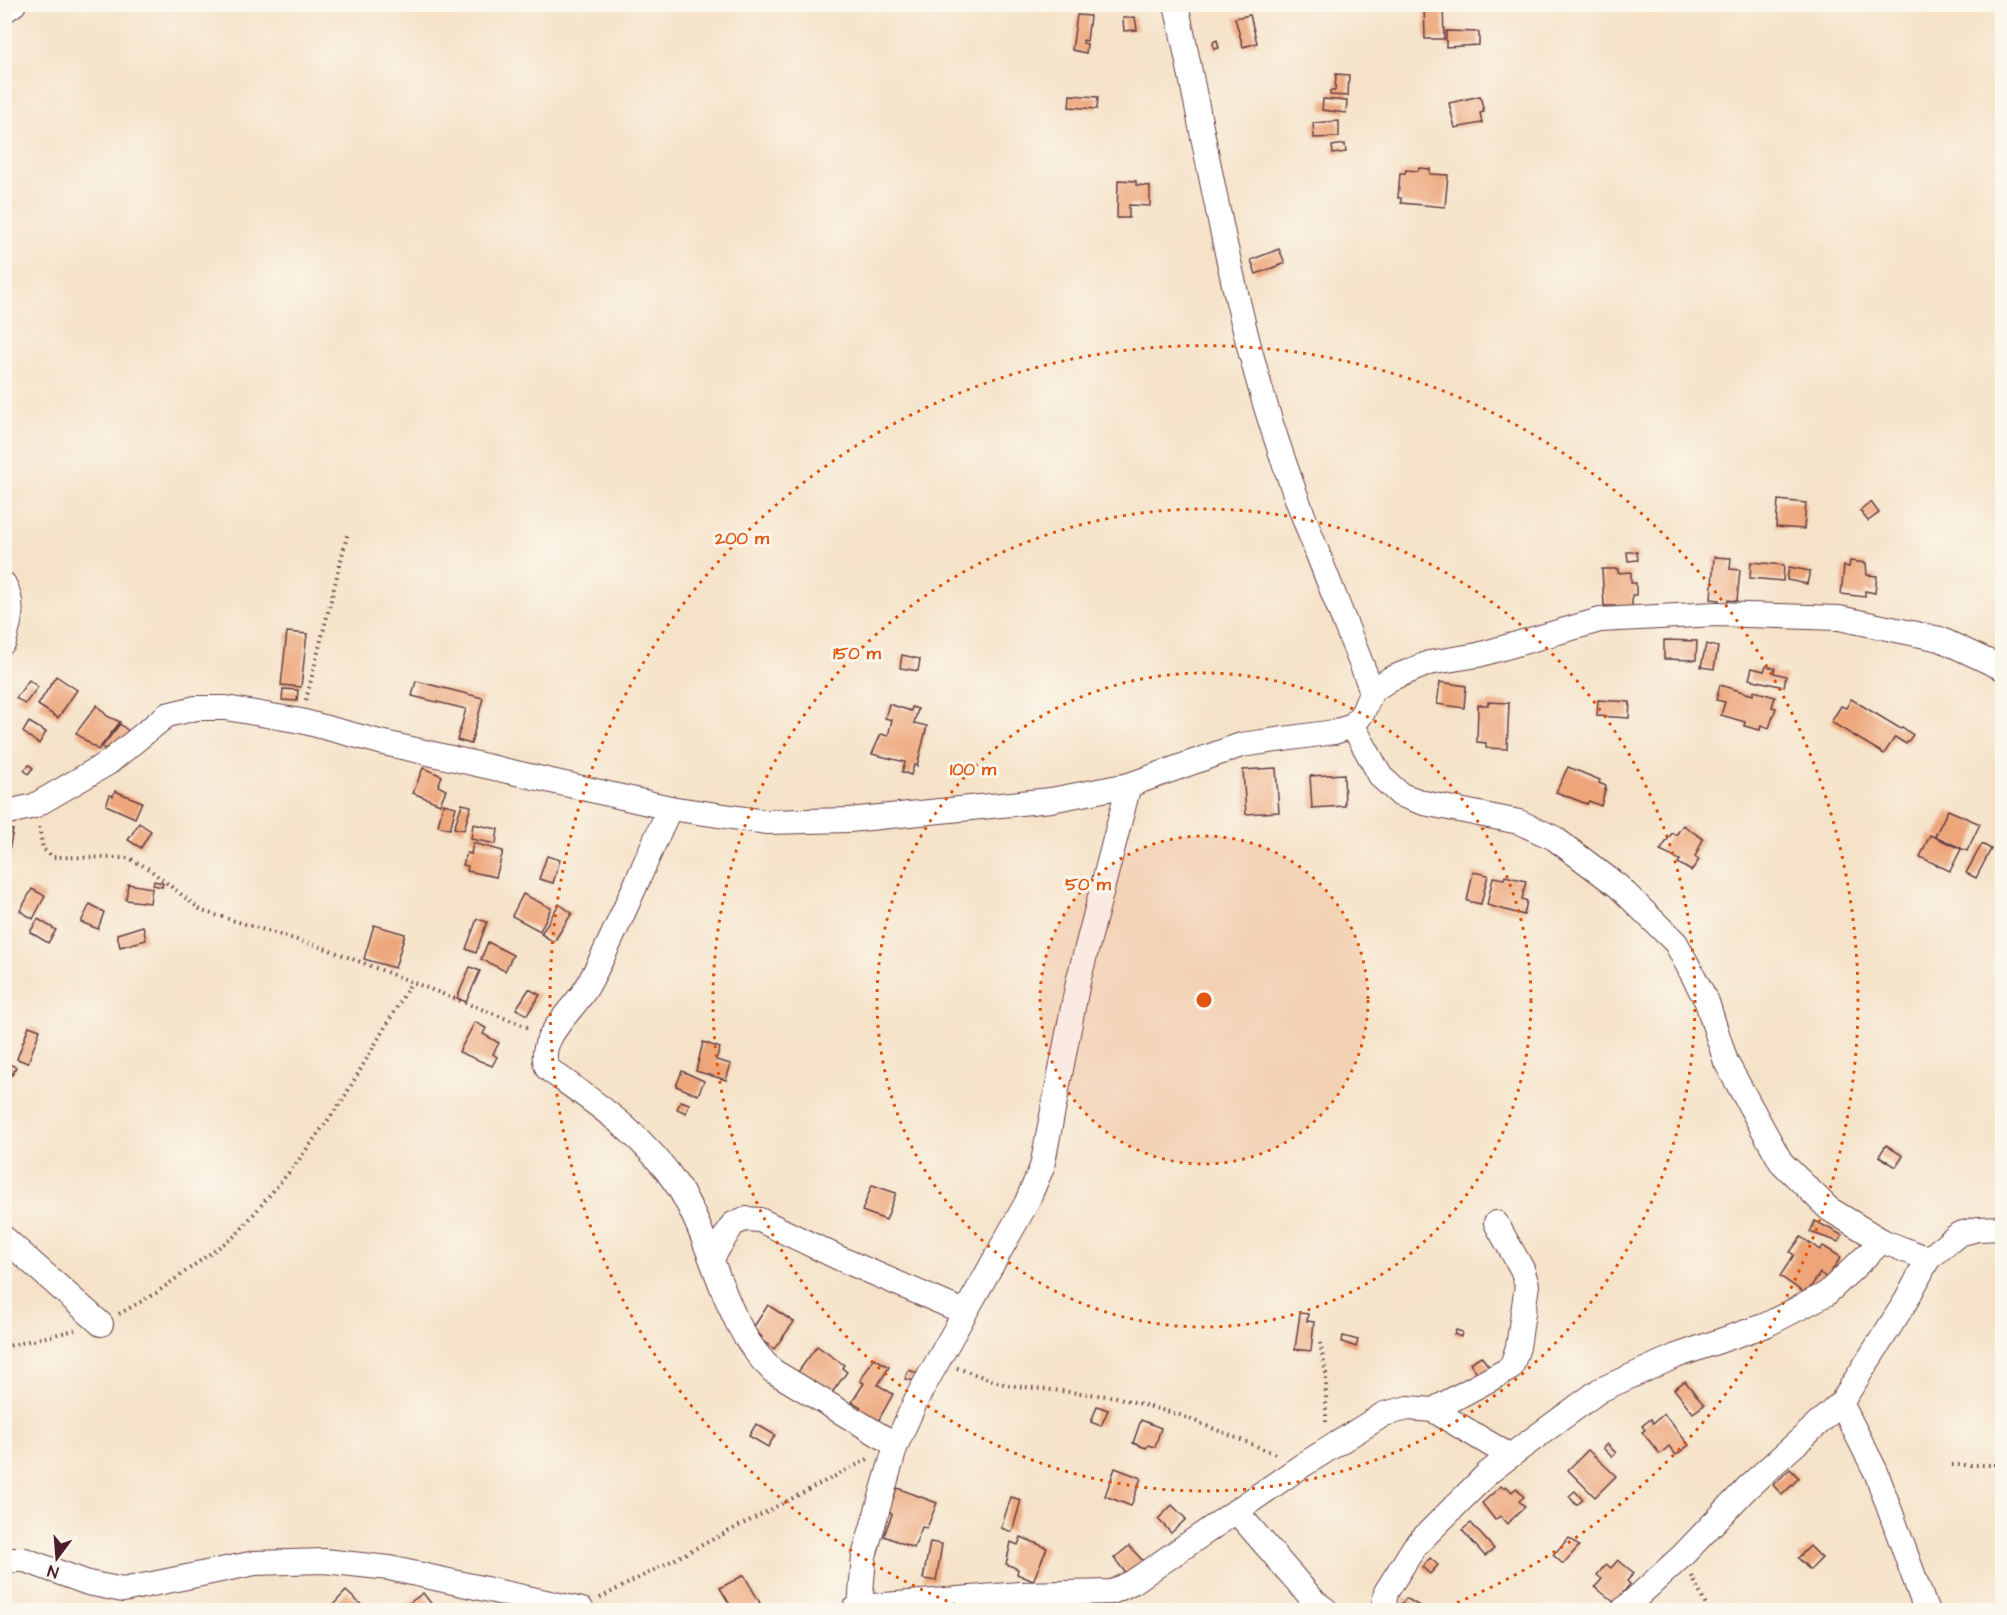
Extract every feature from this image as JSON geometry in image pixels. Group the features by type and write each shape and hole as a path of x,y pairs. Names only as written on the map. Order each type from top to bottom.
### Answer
{"street":[{"path":"4,11 14,4"},
{"path":"1176,4 1229,264 1259,382 1298,498 1372,691"},
{"path":"4,584 9,593 12,611 4,642"},
{"path":"4,813 34,806 108,763 167,715 196,708 226,708 300,721 380,742 670,808 766,822 849,820 1051,800 1129,785 1241,745 1334,732 1353,726 1363,712 1372,691 1390,679 1429,663 1478,655 1600,620 1716,614 1839,618 1941,639 2002,668"},
{"path":"1353,726 1381,777 1401,795 1424,803 1519,822 1554,838 1618,886 1676,943 1707,1002 1726,1062 1781,1162 1829,1209 1882,1241 1928,1259"},
{"path":"1129,785 1078,982 1042,1167 1026,1204 937,1361 896,1445 864,1556 857,1609 1022,1602 1112,1592 1132,1582 1384,1414 1407,1408 1432,1410 1510,1456"},
{"path":"670,808 586,988 552,1036 543,1052 544,1061 548,1069 625,1124 677,1185 712,1258 745,1338 756,1355 773,1371 896,1445"},
{"path":"712,1258 734,1224 745,1219 760,1220 841,1259 964,1312"},
{"path":"1432,1410 1504,1373 1515,1362 1527,1285 1522,1269 1496,1223"},
{"path":"1623,1611 1683,1555 1748,1487 1841,1403 1906,1301 1928,1259 1959,1234 2002,1228"},
{"path":"4,1238 101,1324"},
{"path":"1383,1611 1386,1592 1414,1546 1510,1456 1600,1390 1676,1356 1766,1325 1826,1294 1882,1241"},
{"path":"1841,1403 1876,1472 1926,1611"},
{"path":"1236,1511 1315,1602 1326,1611"},
{"path":"4,1560 25,1560 88,1583 123,1590 255,1563 324,1561 389,1568 580,1610"}],"path":[{"path":"300,721 348,531"},
{"path":"34,806 44,849 53,857 129,858 149,869 202,911 327,949 552,1036"},
{"path":"4,1347 101,1324 156,1293 237,1234 295,1165 342,1101 411,983"},
{"path":"1320,1343 1326,1373 1328,1404 1324,1452"},
{"path":"937,1361 1006,1385 1116,1397 1180,1415 1303,1466"},
{"path":"580,1610 896,1445"},
{"path":"1952,1466 2002,1465"},
{"path":"1683,1555 1708,1611"}],"building":[{"path":"1424,4 1443,4 1444,39 1425,39"},
{"path":"1077,15 1090,16 1087,41 1083,40 1083,43 1087,44 1086,53 1072,50"},
{"path":"1250,15 1257,43 1243,47 1235,18"},
{"path":"1135,17 1137,30 1124,31 1123,18"},
{"path":"1446,31 1479,32 1479,45 1446,47"},
{"path":"1217,40 1219,48 1214,49 1213,42"},
{"path":"1336,74 1349,75 1348,96 1330,95 1330,91 1335,91"},
{"path":"1070,95 1098,97 1097,109 1069,107"},
{"path":"1480,96 1484,112 1480,113 1482,123 1455,128 1449,103"},
{"path":"1323,99 1347,101 1346,113 1322,110"},
{"path":"1339,121 1339,137 1314,138 1313,123"},
{"path":"1345,144 1346,152 1333,154 1332,146"},
{"path":"1419,168 1430,169 1430,174 1448,175 1445,207 1401,203 1401,198 1398,198 1400,173 1405,173 1406,170 1418,171"},
{"path":"1118,180 1136,181 1136,185 1150,186 1150,206 1129,205 1129,218 1117,218"},
{"path":"1279,249 1285,263 1256,274 1251,260"},
{"path":"1778,500 1806,503 1804,529 1776,527"},
{"path":"1871,502 1879,513 1868,521 1860,511"},
{"path":"1627,552 1637,552 1638,560 1628,561"},
{"path":"1714,557 1731,558 1730,569 1740,570 1737,601 1728,600 1728,605 1719,605 1719,600 1711,599"},
{"path":"1850,561 1866,563 1867,575 1877,576 1875,593 1865,591 1865,597 1841,594 1844,566 1849,567"},
{"path":"1751,562 1784,565 1783,581 1750,578"},
{"path":"1789,567 1810,571 1807,584 1787,580"},
{"path":"1602,569 1618,569 1618,573 1631,572 1631,583 1636,583 1636,595 1632,595 1632,610 1615,611 1615,606 1604,606"},
{"path":"287,632 307,634 301,687 281,685"},
{"path":"1664,640 1697,641 1696,660 1664,659"},
{"path":"1706,644 1718,647 1714,669 1701,667"},
{"path":"902,655 920,659 918,671 900,668"},
{"path":"1766,666 1775,668 1774,673 1786,676 1784,687 1749,679 1752,668 1764,671"},
{"path":"56,676 77,690 58,718 38,705"},
{"path":"29,680 38,687 25,704 16,698"},
{"path":"416,681 483,698 471,744 457,740 466,709 412,696"},
{"path":"1440,682 1466,686 1464,708 1437,704"},
{"path":"1720,685 1753,695 1754,691 1775,697 1772,707 1776,708 1769,728 1761,725 1760,730 1744,726 1745,722 1721,715 1725,702 1716,700"},
{"path":"283,689 298,690 297,701 282,700"},
{"path":"1851,699 1913,735 1906,744 1895,737 1884,754 1831,722 1841,706 1846,708"},
{"path":"1598,700 1630,702 1629,718 1597,716"},
{"path":"1488,702 1509,703 1507,749 1486,748 1486,743 1477,742 1478,705 1488,705"},
{"path":"889,704 911,711 912,707 918,709 914,723 927,726 917,766 914,765 911,775 902,772 905,762 872,754 881,734 888,736 892,720 885,718"},
{"path":"97,705 107,716 120,722 98,750 76,733"},
{"path":"29,722 46,732 39,744 23,732"},
{"path":"120,724 131,733 113,756 102,747"},
{"path":"29,765 33,768 28,774 24,770"},
{"path":"1568,767 1600,780 1599,783 1606,786 1601,806 1589,801 1587,804 1556,792"},
{"path":"423,768 442,776 438,786 446,790 440,804 413,793"},
{"path":"1276,768 1279,812 1246,814 1243,770"},
{"path":"1344,774 1345,806 1312,808 1310,776"},
{"path":"115,791 142,802 135,818 106,805 110,795 113,796"},
{"path":"443,804 456,807 450,829 438,826"},
{"path":"462,804 471,806 464,830 454,828"},
{"path":"1948,810 1980,824 1967,851 1935,836"},
{"path":"139,823 151,831 141,848 128,840"},
{"path":"473,824 498,829 496,844 471,839"},
{"path":"1683,825 1703,839 1695,857 1699,860 1691,871 1678,863 1680,860 1660,851 1672,833 1676,835"},
{"path":"4,829 13,830 8,856 4,855"},
{"path":"1930,835 1961,849 1950,871 1920,857"},
{"path":"473,843 503,851 496,877 467,871 468,866 463,865 467,853 471,854"},
{"path":"1982,844 1991,849 1976,878 1966,873"},
{"path":"547,856 560,860 553,883 539,879"},
{"path":"1473,872 1488,875 1481,904 1467,901"},
{"path":"1505,876 1526,881 1522,899 1527,901 1524,915 1487,905 1493,877 1504,879"},
{"path":"154,881 163,883 162,887 153,885"},
{"path":"128,884 152,888 150,903 126,900"},
{"path":"32,889 45,896 33,919 20,911"},
{"path":"523,894 551,908 540,931 512,916"},
{"path":"90,904 104,912 98,929 81,922"},
{"path":"559,904 572,913 554,942 541,934"},
{"path":"38,919 56,930 48,943 30,932"},
{"path":"477,919 487,922 476,953 466,949"},
{"path":"374,925 405,934 395,968 364,959"},
{"path":"143,926 146,940 120,947 117,934"},
{"path":"488,942 513,955 505,971 481,959"},
{"path":"470,967 480,971 466,1002 457,998"},
{"path":"529,989 540,995 527,1015 516,1009"},
{"path":"475,1022 486,1028 483,1034 499,1043 493,1054 497,1057 492,1066 459,1052"},
{"path":"29,1026 40,1030 28,1063 17,1059"},
{"path":"703,1042 720,1048 716,1060 731,1064 726,1080 696,1071"},
{"path":"4,1062 16,1067 12,1075 4,1071"},
{"path":"682,1071 704,1081 698,1095 676,1086"},
{"path":"681,1101 689,1104 686,1113 677,1109"},
{"path":"1886,1145 1903,1156 1896,1167 1879,1156"},
{"path":"872,1185 896,1193 886,1220 862,1211"},
{"path":"1815,1221 1842,1235 1839,1242 1810,1232"},
{"path":"1801,1237 1820,1250 1823,1246 1841,1257 1827,1278 1820,1273 1806,1294 1780,1276 1794,1255 1790,1252"},
{"path":"768,1305 794,1322 774,1349 760,1339 762,1337 753,1328"},
{"path":"1300,1313 1308,1314 1307,1321 1314,1322 1311,1351 1295,1349"},
{"path":"1456,1330 1462,1332 1461,1337 1454,1334"},
{"path":"1343,1336 1358,1340 1356,1347 1342,1342"},
{"path":"817,1346 844,1365 842,1368 847,1372 831,1394 795,1376"},
{"path":"1481,1356 1490,1368 1479,1375 1470,1363"},
{"path":"874,1358 889,1367 878,1385 893,1394 877,1423 858,1412 861,1407 852,1402 864,1383 860,1381"},
{"path":"909,1370 923,1376 920,1382 905,1379"},
{"path":"1685,1381 1704,1405 1693,1413 1674,1389"},
{"path":"1097,1406 1108,1410 1101,1426 1091,1422"},
{"path":"1664,1414 1689,1445 1676,1455 1669,1446 1660,1454 1642,1432 1645,1430 1642,1426 1651,1419 1653,1423"},
{"path":"1141,1420 1161,1428 1155,1447 1148,1445 1146,1448 1133,1443"},
{"path":"756,1424 775,1435 768,1447 749,1436"},
{"path":"1607,1444 1616,1453 1612,1457 1603,1448"},
{"path":"1588,1450 1616,1476 1595,1497 1568,1470"},
{"path":"1115,1468 1141,1478 1131,1506 1105,1496"},
{"path":"1790,1469 1799,1478 1782,1495 1773,1485"},
{"path":"1501,1486 1503,1488 1506,1486 1512,1492 1516,1488 1524,1497 1519,1501 1525,1507 1507,1524 1500,1516 1495,1520 1482,1503"},
{"path":"897,1488 937,1503 927,1528 922,1527 914,1548 884,1536 892,1514 888,1512"},
{"path":"1575,1491 1583,1500 1576,1505 1569,1496"},
{"path":"1011,1497 1021,1500 1012,1532 1001,1528"},
{"path":"1172,1505 1186,1519 1171,1533 1158,1519"},
{"path":"1471,1523 1494,1549 1485,1556 1462,1530"},
{"path":"1021,1537 1047,1548 1033,1581 1017,1574 1018,1569 1006,1564 1011,1542 1018,1545"},
{"path":"1569,1538 1579,1546 1563,1564 1553,1555"},
{"path":"930,1542 942,1544 936,1581 923,1579"},
{"path":"1129,1546 1145,1563 1128,1576 1114,1558"},
{"path":"1810,1546 1822,1558 1810,1570 1798,1558"},
{"path":"1430,1558 1438,1565 1430,1574 1422,1567"},
{"path":"1618,1560 1634,1573 1627,1581 1630,1584 1615,1603 1595,1587 1602,1579 1597,1575 1606,1564 1611,1568"},
{"path":"744,1575 760,1603 746,1610 733,1610 720,1588"},
{"path":"346,1591 367,1610 334,1610 331,1607"},
{"path":"423,1593 436,1610 400,1610"},
{"path":"1406,1598 1426,1610 1390,1610 1395,1604 1400,1607"}]}
